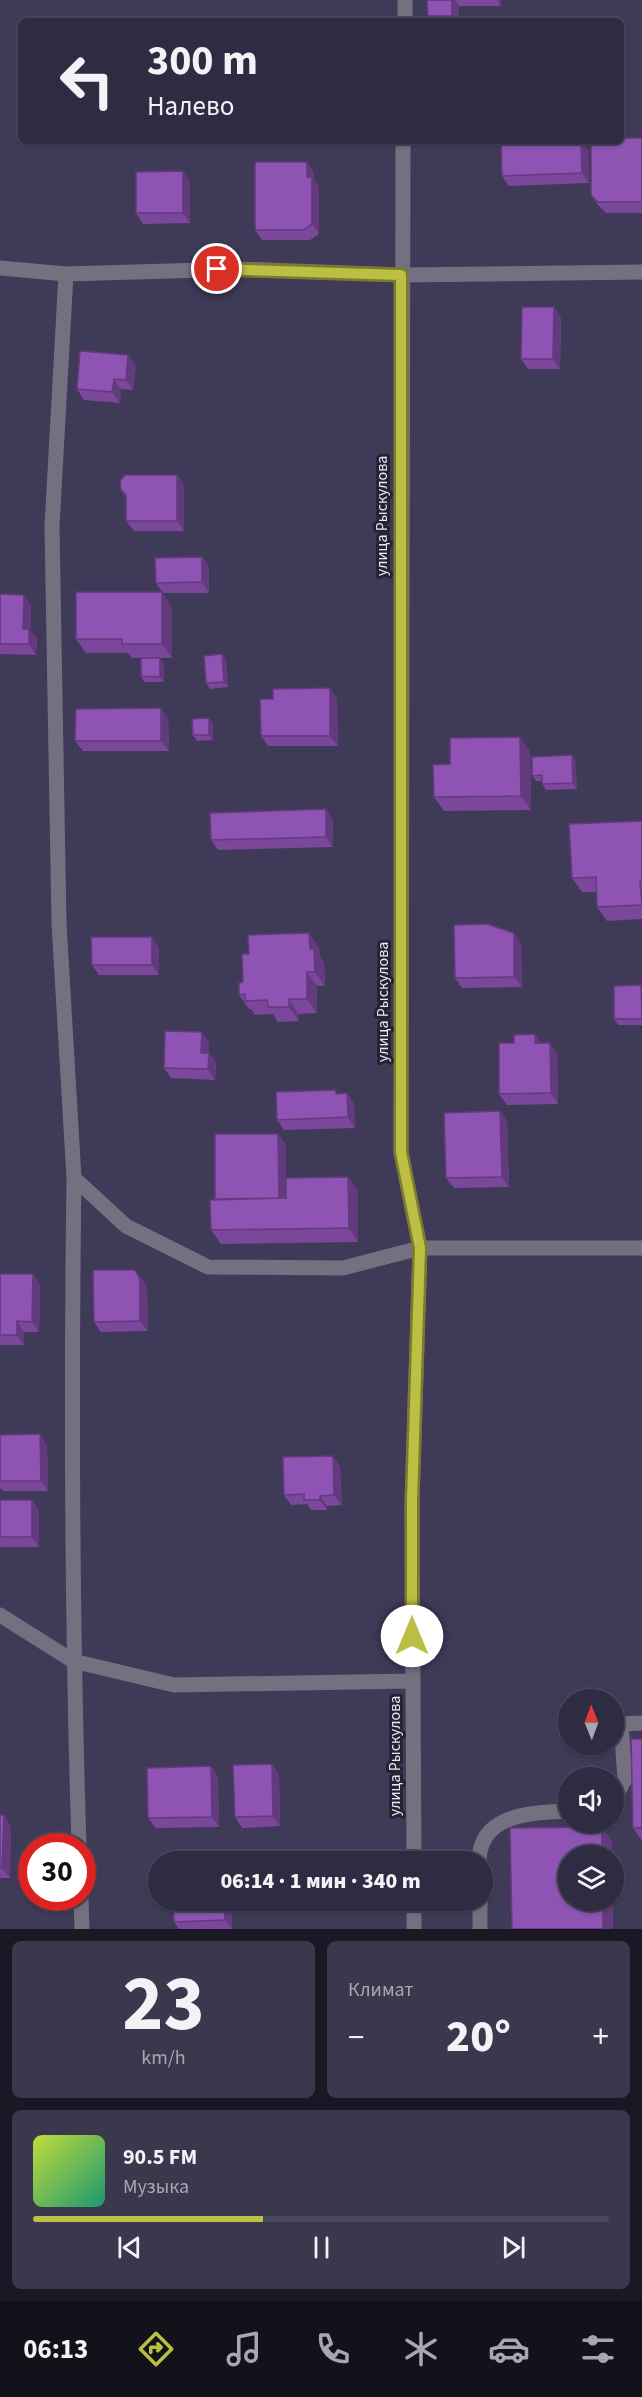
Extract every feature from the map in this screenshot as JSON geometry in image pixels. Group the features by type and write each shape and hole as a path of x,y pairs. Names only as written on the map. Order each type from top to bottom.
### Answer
{"street":[{"path":"405,0 405,18"},
{"name":"улица Рыскулова","path":"403,144 401,1152 420,1248 412,1501 414,1851"},
{"path":"0,268 66,274 238,269 401,275 642,272"},
{"path":"66,274 52,526 59,924 74,1178 70,1437 73,1661 79,1833"},
{"path":"74,1178 126,1226 208,1267 343,1268 420,1248 642,1248"},
{"path":"0,1615 73,1661 174,1685 412,1681"},
{"path":"624,1781 621,1724 642,1723"},
{"path":"479,1851 489,1830 508,1818 558,1812"},
{"path":"81,1911 82,1929"},
{"path":"414,1911 414,1929"},
{"path":"480,1911 480,1929"}],"building":[{"path":"427,0 452,0 452,16 428,16"},
{"path":"624,138 642,138 642,202 598,202 591,195 591,144 624,144"},
{"path":"501,144 581,144 582,173 502,176"},
{"path":"255,162 307,162 307,177 312,177 312,224 303,230 255,230"},
{"path":"183,171 183,213 136,213 136,172"},
{"path":"522,307 554,307 553,359 521,359"},
{"path":"80,351 128,355 126,380 114,379 112,392 77,389"},
{"path":"125,475 177,475 177,521 126,521 126,495 121,490 120,481"},
{"path":"202,557 202,582 156,583 155,558"},
{"path":"76,592 162,592 162,644 122,644 122,639 76,639"},
{"path":"0,594 24,595 23,629 29,629 29,644 0,644"},
{"path":"222,654 224,682 206,683 204,656"},
{"path":"141,658 160,658 160,677 141,676"},
{"path":"330,688 330,736 261,736 260,699 273,699 273,689"},
{"path":"161,708 161,741 75,741 76,709"},
{"path":"209,718 209,735 193,735 192,719"},
{"path":"520,737 521,796 434,797 433,765 450,764 450,738"},
{"path":"572,755 573,783 542,784 542,775 532,776 532,757"},
{"path":"326,809 326,837 211,840 210,813"},
{"path":"642,821 642,881 640,881 642,905 597,907 596,877 572,878 569,824"},
{"path":"487,924 514,933 514,977 455,978 454,925"},
{"path":"309,933 310,949 314,949 315,972 307,972 307,999 289,999 289,1007 268,1007 267,1000 245,1001 245,994 239,995 239,983 243,982 242,954 249,954 248,935"},
{"path":"91,937 152,937 152,965 92,965"},
{"path":"641,985 642,1019 614,1019 614,986"},
{"path":"165,1031 202,1032 201,1053 209,1053 208,1069 164,1068"},
{"path":"535,1034 535,1043 550,1043 551,1093 499,1094 499,1043 514,1043 514,1035"},
{"path":"336,1090 336,1094 347,1093 348,1117 277,1120 276,1092"},
{"path":"500,1111 502,1177 446,1178 444,1113"},
{"path":"215,1134 278,1134 279,1198 215,1199"},
{"path":"348,1177 349,1228 211,1230 210,1200 286,1198 286,1178"},
{"path":"93,1270 135,1270 140,1279 140,1321 94,1322"},
{"path":"0,1274 33,1274 32,1322 17,1321 17,1335 0,1335"},
{"path":"40,1434 41,1481 0,1481 0,1435"},
{"path":"333,1456 334,1495 320,1496 320,1500 304,1500 304,1494 284,1495 283,1457"},
{"path":"0,1500 32,1500 32,1537 0,1537"},
{"path":"631,1739 642,1739 642,1828 633,1828"},
{"path":"272,1764 273,1816 235,1817 233,1765"},
{"path":"211,1766 212,1817 148,1818 147,1768"},
{"path":"0,1815 4,1815 2,1868 0,1868"},
{"path":"558,1827 558,1833 602,1833 602,1845 558,1845 558,1911 603,1911 603,1929 512,1929 510,1828"},
{"path":"174,1911 225,1911 225,1920 174,1922"}],"route":[{"path":"217,269 401,275 401,1152 420,1248 412,1501 412,1636"}]}
